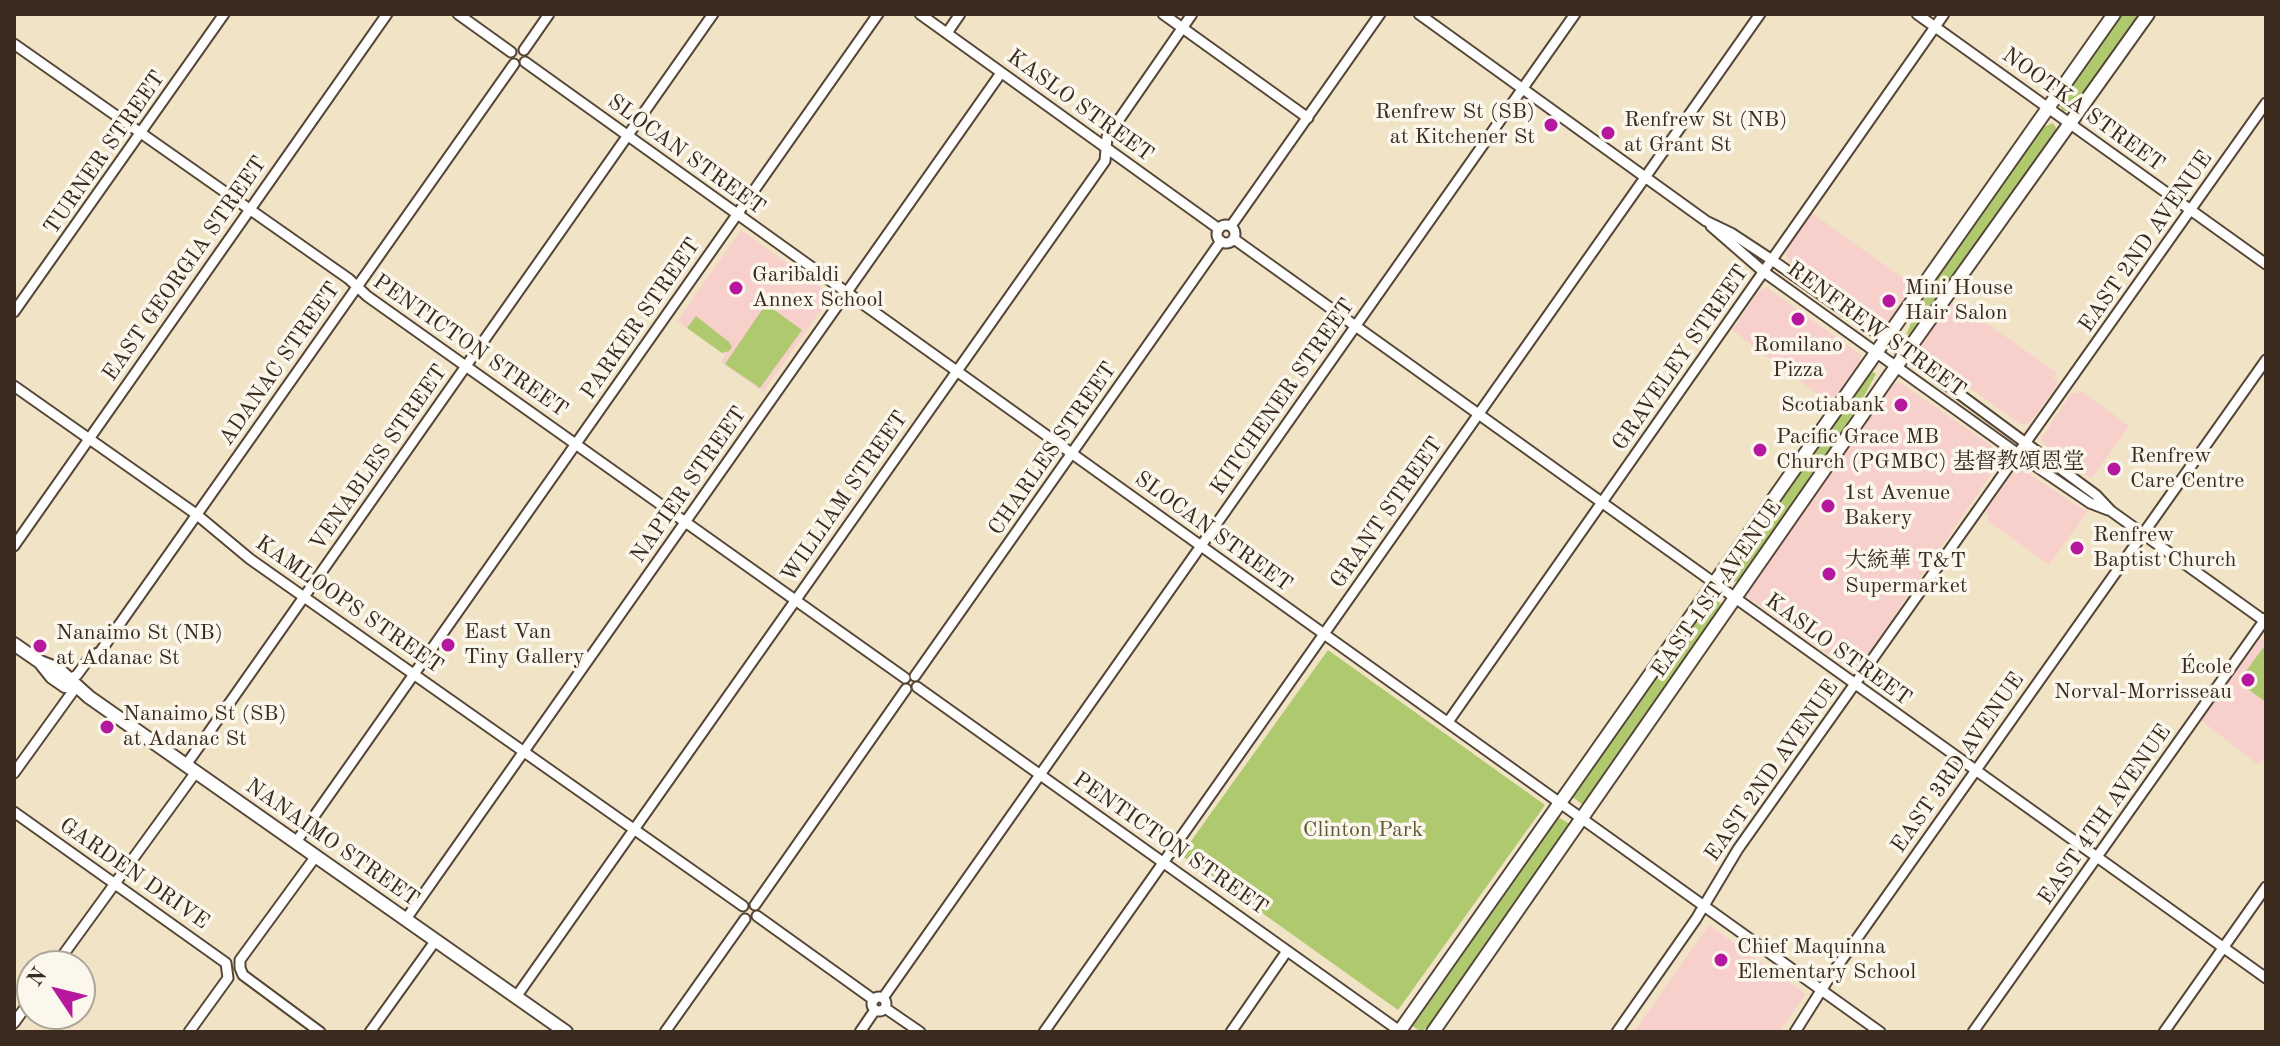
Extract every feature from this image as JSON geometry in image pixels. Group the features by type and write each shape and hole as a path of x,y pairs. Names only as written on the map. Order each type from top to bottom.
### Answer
{"main road":[{"name":"EAST 1ST AVENUE","path":"1400,1032 2114,14"},
{"name":"EAST 1ST AVENUE","path":"1433,1032 1896,366 2148,14"},
{"name":"NANAIMO STREET","path":"14,644 40,662 52,677 65,686 73,683 559,1030"}],"street":[{"name":"TURNER STREET","path":"14,312 224,14"},
{"name":"EAST GEORGIA STREET","path":"14,546 387,14"},
{"path":"458,14 511,52"},
{"path":"524,50 549,14"},
{"name":"VENABLES STREET","path":"67,950 116,882 304,597 713,14"},
{"name":"PARKER STREET","path":"296,842 878,14"},
{"name":"KASLO STREET","path":"920,14 1219,229"},
{"path":"947,33 960,14"},
{"path":"1163,14 1308,118"},
{"name":"WILLIAM STREET","path":"516,997 1104,163 1107,137 1192,14"},
{"path":"1231,226 1380,14"},
{"name":"RENFREW STREET","path":"1419,14 1706,221 1772,260 1906,354 2026,441 2096,495 2111,511 2265,621"},
{"name":"KITCHENER STREET","path":"860,1032 1575,14"},
{"name":"GRANT STREET","path":"1044,1032 1760,14"},
{"name":"NOOTKA STREET","path":"1917,14 2266,264"},
{"name":"GRAVELEY STREET","path":"1448,722 1944,14"},
{"name":"PENTICTON STREET","path":"14,44 1400,1032"},
{"path":"517,48 524,50 527,55 525,62 514,64 510,59 511,52 517,48"},
{"name":"SLOCAN STREET","path":"525,62 1880,1032"},
{"name":"ADANAC STREET","path":"14,773 91,656 100,652 514,64"},
{"name":"NAPIER STREET","path":"406,919 1001,73"},
{"name":"EAST 2ND AVENUE","path":"1617,1032 1704,905 1738,849 2266,103"},
{"name":"RENFREW STREET","path":"1706,221 1726,242 1764,272 2018,454 2090,503 2111,511"},
{"path":"1231,226 1235,231 1234,239 1229,243 1221,241 1217,237 1219,229 1231,226"},
{"name":"KASLO STREET","path":"1234,239 2266,978"},
{"name":"CHARLES STREET","path":"755,905 1221,241"},
{"name":"EAST 3RD AVENUE","path":"1795,1032 1975,770 2266,360"},
{"name":"KAMLOOPS STREET","path":"14,386 196,514 304,597 743,906"},
{"name":"EAST 4TH AVENUE","path":"1973,1032 2265,621"},
{"name":"GARDEN DRIVE","path":"14,812 226,963 228,978 189,1032"},
{"path":"316,856 240,960 240,968 243,975 320,1032"},
{"path":"2164,1032 2266,887"},
{"path":"749,903 755,905 759,910 757,916 752,920 745,919 741,913 743,906 749,903"},
{"path":"757,916 920,1032"},
{"path":"665,1032 745,919"},
{"path":"370,1032 436,940"},
{"path":"1231,1032 1287,951"}],"shaded area":[{"path":"1812,213 1915,287 1889,323 1881,324 1786,256 1788,247"},
{"path":"741,230 832,295 763,392 721,362 725,355 677,321"},
{"path":"1766,287 1861,355 1860,364 1834,402 1826,401 1732,330 1760,290"},
{"path":"1950,303 1956,306 1958,303 2057,373 2054,376 2058,384 2029,424 2020,424 1921,352 1921,344"},
{"path":"1899,382 2001,452 2003,457 1859,667 1851,671 1750,599 1747,592 1892,385"},
{"path":"2080,390 2129,426 2091,479 2041,439 2071,393 2078,394"},
{"path":"2020,468 2087,512 2049,565 1987,520 1986,511 2015,470"},
{"name":"École Norval-Morrisseau","path":"2260,639 2266,640 2266,760 2263,758 2258,765 2201,720"},
{"name":"Chief Maquinna Elementary School","path":"1709,925 1806,994 1779,1032 1634,1032"}],"green space":[{"path":"2120,14 2140,14 2072,110 2063,111 2059,105 2060,99"},
{"path":"2053,123 2058,131 1929,314 1906,335 1916,312 1966,232 2041,128"},
{"path":"766,304 802,330 760,388 725,364"},
{"path":"696,316 729,342 732,347 729,351 722,353 687,328"},
{"path":"1873,372 1876,374 1863,398 1748,571 1739,581 1733,582 1724,576 1863,380"},
{"path":"1711,596 1723,605 1583,805 1571,796"},
{"path":"2263,648 2266,651 2266,702 2238,682"},
{"name":"Clinton Park","path":"1328,650 1545,805 1398,1010 1181,855"},
{"path":"1556,816 1569,826 1430,1025 1421,1032 1411,1025"}],"place":[{"name":"Renfrew St (SB) at Kitchener St","path":"1551,125"},
{"name":"Renfrew St (NB) at Grant St","path":"1608,133"},
{"name":"Garibaldi Annex School","path":"736,288"},
{"name":"Mini House Hair Salon","path":"1889,301"},
{"name":"Romilano Pizza","path":"1798,319"},
{"name":"Scotiabank","path":"1901,405"},
{"name":"Pacific Grace MB Church (PGMBC) 基督教頌恩堂","path":"1760,450"},
{"name":"Renfrew Care Centre","path":"2114,469"},
{"name":"1st Avenue Bakery","path":"1828,506"},
{"name":"Renfrew Baptist Church","path":"2077,548"},
{"name":"大統華 T&T Supermarket","path":"1829,574"},
{"name":"East Van Tiny Gallery","path":"448,645"},
{"name":"Nanaimo St (NB) at Adanac St","path":"40,646"},
{"name":"École Norval-Morrisseau","path":"2248,680"},
{"name":"Nanaimo St (SB) at Adanac St","path":"107,727"},
{"name":"Chief Maquinna Elementary School","path":"1721,960"}]}
